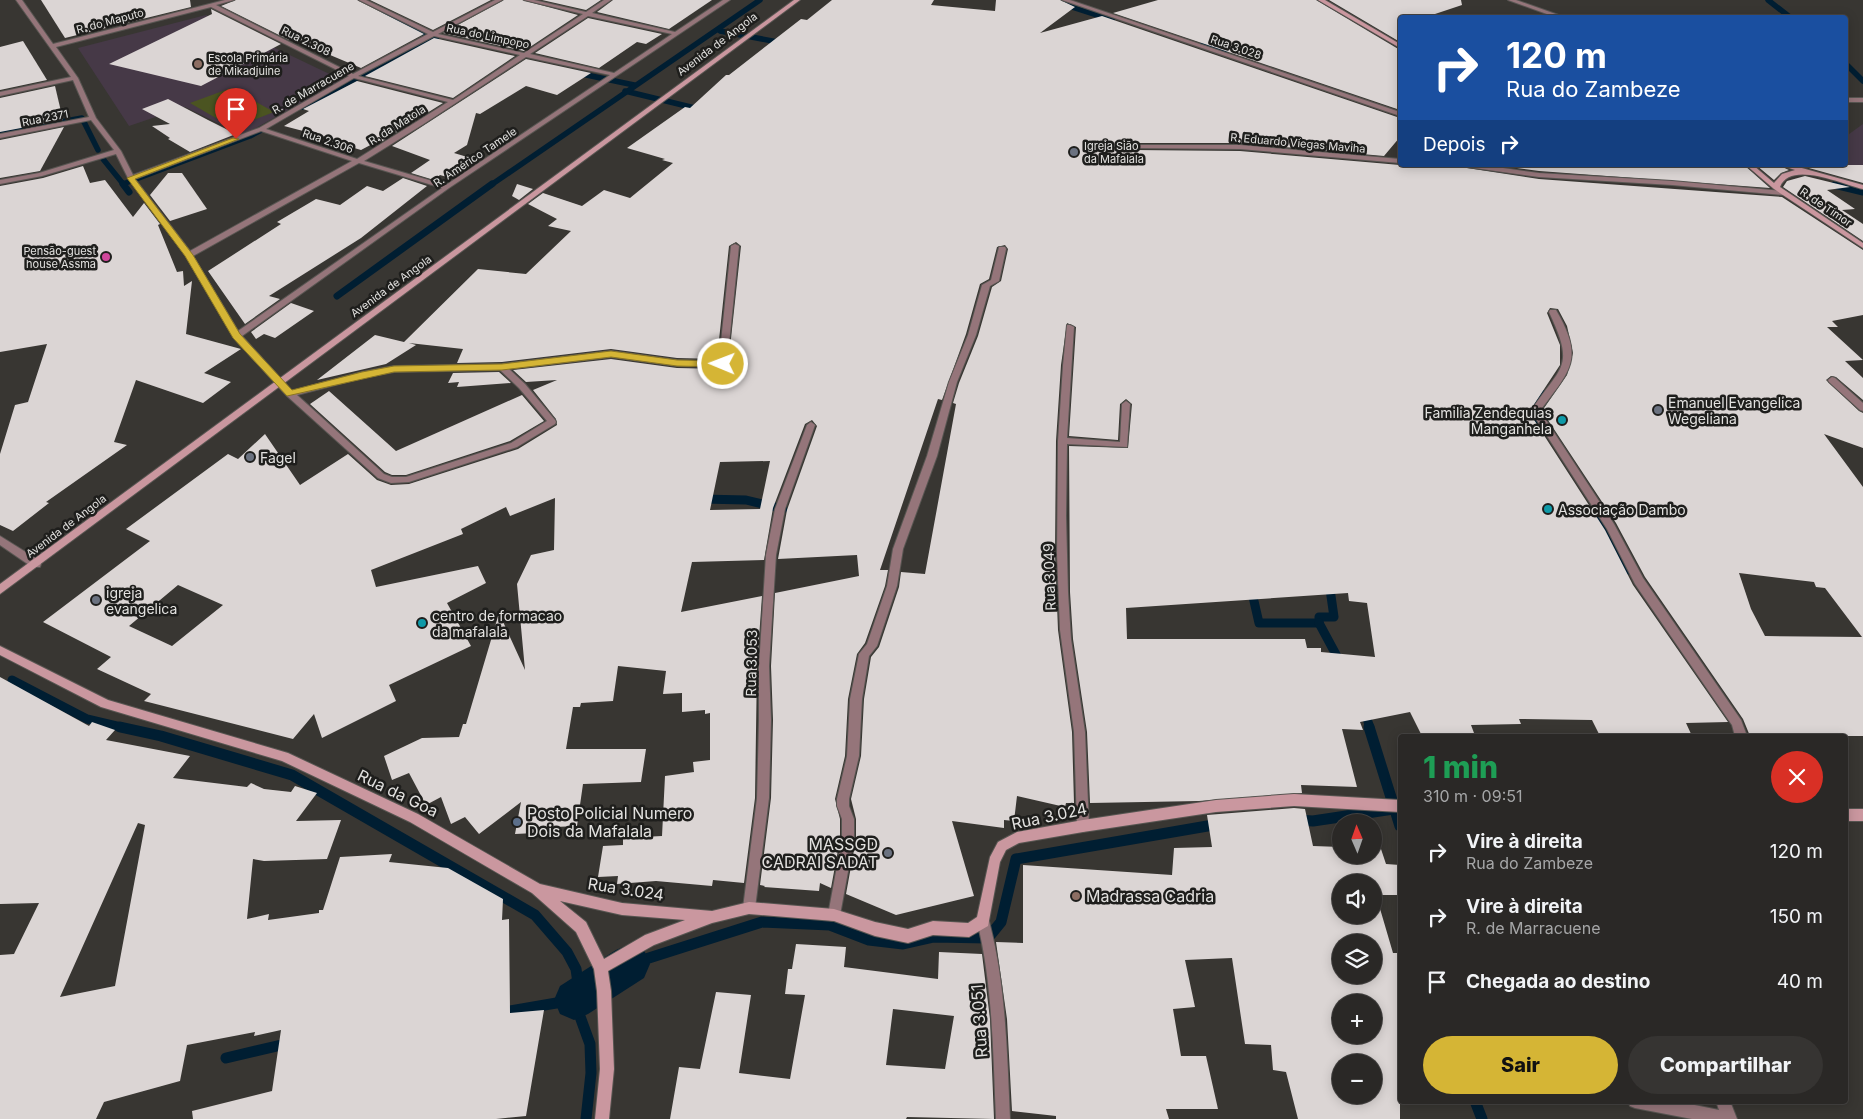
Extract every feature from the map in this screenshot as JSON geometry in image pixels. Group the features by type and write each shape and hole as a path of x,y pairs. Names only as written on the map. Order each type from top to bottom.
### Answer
{"street":[{"path":"19,0 75,78 93,118 118,151 131,178 188,255 237,336 290,394 381,476 391,480 406,480 498,451 514,445 552,422 522,386 502,367"},
{"name":"R. do Maputo","path":"52,46 231,0"},
{"name":"Rua do Limpopo","path":"362,0 432,34 616,75"},
{"name":"R. de Marracuene","path":"131,178 261,129 354,76 499,0"},
{"path":"526,0 677,34"},
{"name":"R. da Matola","path":"188,255 358,161 454,102 608,0"},
{"name":"R. Américo Tamele","path":"237,336 447,187 727,0"},
{"name":"Avenida de Angola","path":"0,590 797,0"},
{"name":"Rua 3.028","path":"1064,0 1398,113"},
{"path":"1321,0 1398,45"},
{"path":"1511,0 1556,15"},
{"name":"Rua 2.308","path":"211,5 354,76 454,102"},
{"path":"0,94 75,78"},
{"path":"1848,100 1863,100"},
{"name":"Rua 2371","path":"0,136 93,118"},
{"name":"Rua 2.306","path":"261,129 358,161 447,187"},
{"name":"R. Eduardo Viegas Maviha","path":"1135,147 1240,147 1398,161"},
{"path":"0,182 40,174 118,151"},
{"path":"1480,167 1532,175 1672,183 1784,193"},
{"name":"R. de Timor","path":"1751,167 1776,188 1863,246"},
{"path":"1791,167 1863,187"},
{"name":"R. de Timor","path":"1776,188 1779,178 1787,173 1806,171"},
{"path":"290,394 362,375 394,369 502,367 611,354 677,363 723,364 735,246"},
{"path":"834,915 848,839 848,819 843,806 843,799 853,756 856,699 864,654 872,646 892,586 898,549 932,456 953,382 972,334 986,285 995,281 1002,249"},
{"path":"1553,312 1564,337 1568,358 1558,381 1535,411 1611,527 1639,581 1737,723 1740,734"},
{"name":"Rua 3.049","path":"1070,327 1064,403 1064,441 1060,498 1065,632 1077,702 1084,826"},
{"path":"1832,380 1863,408"},
{"path":"1064,441 1124,446 1126,404"},
{"name":"Rua 3.053","path":"748,908 763,798 764,666 771,555 780,509 811,425"},
{"path":"0,540 36,564"},
{"name":"Rua da Goa","path":"0,650 105,704 173,722 284,757 414,818 536,889 581,927 601,968 604,991 607,1069 602,1119"},
{"name":"Rua 3.024","path":"601,968 650,940 712,917 748,908 834,915 874,929 908,936 933,928 969,930 983,921 994,861 1002,846 1017,838 1216,806 1294,800 1398,806"},
{"path":"1848,815 1863,815"},
{"name":"Rua 3.024","path":"536,889 622,909 712,917"},
{"name":"Rua 3.051","path":"983,921 991,952 998,1018 1003,1119"},
{"path":"1651,1104 1730,1119"},
{"path":"1724,1104 1730,1119"}],"shaded area":[{"name":"Escola Primária de Mikadjuine","path":"206,15 342,80 243,135 185,107 129,126 78,48"},
{"path":"1863,124 1863,179 1848,167 1848,135"}],"green space":[{"path":"231,88 274,112 233,128 190,103"}],"building":[{"path":"41,0 190,0 191,7 65,38"},
{"path":"236,0 357,0 424,34 361,68 292,39 289,40 221,6"},
{"path":"370,0 491,0 433,30"},
{"path":"504,0 522,0 578,15 524,51 443,33"},
{"path":"542,0 601,0 586,10"},
{"path":"613,0 712,0 669,29 597,12"},
{"path":"832,0 934,0 931,5 995,11 996,0 1060,0 1075,7 1040,33 1102,16 1398,117 1398,139 1384,156 1240,143 1135,143 1131,146 1133,150 1240,151 1398,165 1398,167 1461,167 1539,179 1782,197 1863,250 1863,315 1832,321 1838,327 1827,327 1863,360 1845,361 1863,378 1863,400 1836,377 1831,376 1826,380 1863,413 1863,448 1824,434 1863,487 1863,736 1848,736 1848,734 1749,734 1743,719 1645,577 1616,523 1542,411 1567,375 1573,353 1567,326 1558,309 1550,308 1547,313 1560,345 1560,365 1529,412 1605,530 1633,585 1728,722 1686,723 1691,734 1599,734 1592,720 1519,719 1521,724 1471,725 1474,733 1421,734 1410,712 1360,722 1363,730 1342,729 1357,787 1301,785 1302,793 1199,801 1090,803 1087,732 1073,639 1070,592 1069,446 1128,448 1132,404 1126,399 1120,404 1118,440 1069,436 1076,327 1067,323 1061,365 1056,441 1055,554 1058,630 1072,732 1074,803 1066,803 1065,807 1017,796 1014,821 1004,820 1004,828 952,821 974,896 896,915 846,894 856,839 856,819 851,799 861,756 864,699 871,657 879,647 899,587 901,572 925,574 956,404 953,403 978,336 992,287 1001,281 1008,249 1005,245 997,247 989,279 980,284 966,334 942,400 938,399 880,570 888,570 885,586 865,643 857,654 848,699 845,756 835,799 840,819 840,839 831,888 820,883 819,891 764,887 760,885 771,798 773,720 771,666 775,593 859,576 857,555 778,559 787,510 817,426 812,420 805,424 773,508 764,560 692,562 681,612 762,596 757,666 755,798 744,883 713,880 712,886 656,881 617,884 618,876 598,877 603,846 623,845 623,838 662,836 665,776 694,772 693,762 710,760 710,713 705,714 705,710 682,712 682,693 663,694 666,671 618,666 613,701 581,703 580,707 573,707 566,749 646,749 641,782 583,784 577,826 555,827 555,832 515,834 521,802 479,834 465,817 451,824 441,797 426,805 409,773 392,780 384,756 422,738 459,737 463,724 466,724 499,613 525,670 517,584 531,555 554,550 555,498 510,516 506,507 461,529 463,534 371,570 376,587 478,566 486,583 447,603 471,646 389,685 396,701 322,738 314,714 293,739 144,701 151,694 97,669 111,657 43,622 150,541 126,529 228,454 238,459 265,434 300,485 348,454 377,480 391,485 409,484 518,449 557,425 556,419 533,390 557,380 526,382 513,370 611,359 677,368 723,369 728,366 741,246 736,242 729,246 717,359 677,358 611,349 502,362 457,363 463,349 409,343 416,345 386,364 317,380 375,335 404,342 478,269 526,274 571,231 548,226 557,219 528,204 543,193 582,206 604,190 630,198 673,163 627,148 685,107 690,108 726,75 729,75 801,19 807,20","holes":["770,461 760,509 710,510 720,462","1739,573 1814,582 1816,587 1825,588 1862,637 1765,636 1751,609","178,585 223,605 172,646 129,626","1348,593 1349,601 1367,603 1375,657 1321,652 1321,648 1307,648 1305,639 1127,639 1126,608"]},
{"path":"1158,0 1316,0 1398,49 1398,109 1113,13"},
{"path":"1329,0 1461,0 1462,5 1432,15 1398,15 1398,41"},
{"path":"211,9 281,44 201,86 109,64 212,14"},
{"path":"588,18 662,34 646,44 637,42 599,68 535,53"},
{"path":"434,38 515,56 453,98 365,76"},
{"path":"23,41 47,80 0,90 0,47"},
{"path":"526,59 591,73 557,95 526,86 480,114 476,113 467,145 454,153 474,159 447,177 440,175 434,180 411,173 430,160 392,146"},
{"path":"357,81 443,103 381,142 378,141 361,150 327,140 330,138 284,126 309,111 303,109"},
{"path":"55,86 63,120 0,132 0,98"},
{"path":"168,99 236,134 190,152 168,139 170,138 152,126 170,124 142,109"},
{"path":"64,127 40,171 0,178 0,140"},
{"path":"1863,165 1863,183 1805,167"},
{"path":"83,166 90,183 105,180 133,217 144,203 160,224 158,225 177,272 183,271 184,286 192,281 186,334 241,349 204,373 231,382 203,403 136,380 114,442 127,445 46,502 49,503 13,531 0,525 0,454 15,405 28,402 47,344 0,352 0,186 43,178"},
{"path":"1510,167 1746,167 1770,188 1539,171"},
{"path":"1758,167 1782,167 1789,170 1781,173 1774,180"},
{"path":"168,173 182,173 207,209 170,221 150,195"},
{"path":"1805,176 1850,187 1827,190 1855,209 1842,210 1863,224 1863,241 1783,187 1787,181"},
{"path":"403,178 427,186 361,238 269,296 280,299 245,324 208,271 281,224 277,222 316,199 340,205 367,186 383,191"},
{"path":"517,184 533,189 519,200 512,196"},
{"path":"291,303 314,311 275,338 264,334 256,339 251,332"},
{"path":"499,372 511,383 457,387 459,382 448,383 453,373"},
{"path":"329,391 396,451 522,395 544,421 510,441 406,475 392,475 385,472 310,404"},
{"path":"0,677 89,726 92,722 115,730 106,740 190,756 173,778 247,787 251,783 264,789 291,792 295,786 317,793 296,821 341,820 327,859 264,861 253,859 247,919 269,914 268,920 319,913 319,910 323,910 340,857 392,854 389,862 448,868 503,899 502,920 509,919 510,1013 544,1010 526,1116 496,1119 193,1119 192,1111 272,1091 281,1030 254,1036 255,1032 187,1045 180,1081 104,1102 96,1119 0,1119 0,955 14,954 39,903 0,904","holes":["138,823 145,825 115,986 60,997"]},
{"path":"1294,808 1305,809 1313,846 1332,847 1332,864 1382,864 1382,852 1386,864 1398,865 1398,895 1382,895 1382,874 1332,874 1332,924 1382,924 1382,915 1393,953 1398,953 1398,1104 1400,1104 1400,1119 1298,1119 1286,1072 1273,1070 1271,1045 1245,1044 1232,958 1185,960 1195,1007 1173,1009 1181,1056 1206,1056 1218,1109 1166,1109 1169,1119 1056,1119 1056,1116 1012,1111 1007,1019 996,942 1023,943 1023,865 1172,875 1174,848 1212,847 1207,815"},
{"path":"796,944 846,947 844,967 938,979 939,952 982,954 990,1019 994,1119 907,1117 906,1119 670,1119 679,1067 700,1069 716,992 751,995 739,1073 790,1079 805,995 785,994 788,969 792,969","holes":["893,1009 954,1016 945,1069 886,1065"]}],"waterway":[{"path":"627,91 760,0"},
{"path":"1050,0 1112,20"},
{"path":"1768,0 1787,15"},
{"path":"384,14 432,37"},
{"path":"720,31 783,43"},
{"path":"303,107 432,37"},
{"path":"432,37 436,39"},
{"path":"1202,45 1226,50"},
{"path":"1848,66 1863,81"},
{"path":"577,73 634,85"},
{"path":"491,185 627,91"},
{"path":"627,91 703,110"},
{"path":"0,133 82,118 98,150"},
{"path":"123,184 250,136 265,128"},
{"path":"103,159 123,184"},
{"path":"123,184 129,192"},
{"path":"337,296 492,184"},
{"path":"1834,185 1863,192"},
{"path":"1538,420 1531,409 1544,394"},
{"path":"702,499 746,500 783,509"},
{"path":"1599,515 1604,524 1603,529 1629,570"},
{"path":"1319,623 1319,617 1334,617 1329,582"},
{"path":"1251,588 1259,623 1319,623"},
{"path":"1319,623 1340,662"},
{"path":"12,680 87,719 125,728"},
{"path":"1364,709 1370,728"},
{"path":"120,727 161,736 292,775 535,915 567,952 576,969 578,983 574,1000"},
{"path":"1369,727 1395,809"},
{"path":"1296,820 1313,821 1395,809"},
{"path":"1395,809 1398,820"},
{"path":"630,964 762,922 830,925 869,940 903,944 934,937 988,938 1001,922 1016,859 1219,824"},
{"path":"574,1000 630,964"},
{"path":"498,1013 574,1000"},
{"path":"574,1000 590,1044 591,1073 586,1119"},
{"path":"226,1058 290,1043"},
{"path":"1476,1104 1482,1119"}],"place":[{"name":"Escola Primária de Mikadjuine","path":"198,64"},
{"name":"Igreja Sião da Mafalala","path":"1074,152"},
{"name":"Pensão-guest house Assma","path":"106,257"},
{"name":"Emanuel Evangelica Wegeliana","path":"1658,410"},
{"name":"Familia Zendequias Manganhela","path":"1562,420"},
{"name":"Fagel","path":"250,457"},
{"name":"Associação Dambo","path":"1548,509"},
{"name":"igreja evangelica","path":"96,600"},
{"name":"centro de formacao da mafalala","path":"422,623"},
{"name":"Posto Policial Numero Dois da Mafalala","path":"517,822"},
{"name":"MASSGD CADRAI SADAT","path":"888,853"},
{"name":"Madrassa Cadria","path":"1076,896"}],"route":[{"path":"236,139 131,178 188,255 237,336 290,394 362,375 394,369 502,367 522,363 611,354 677,363 723,364"}]}
